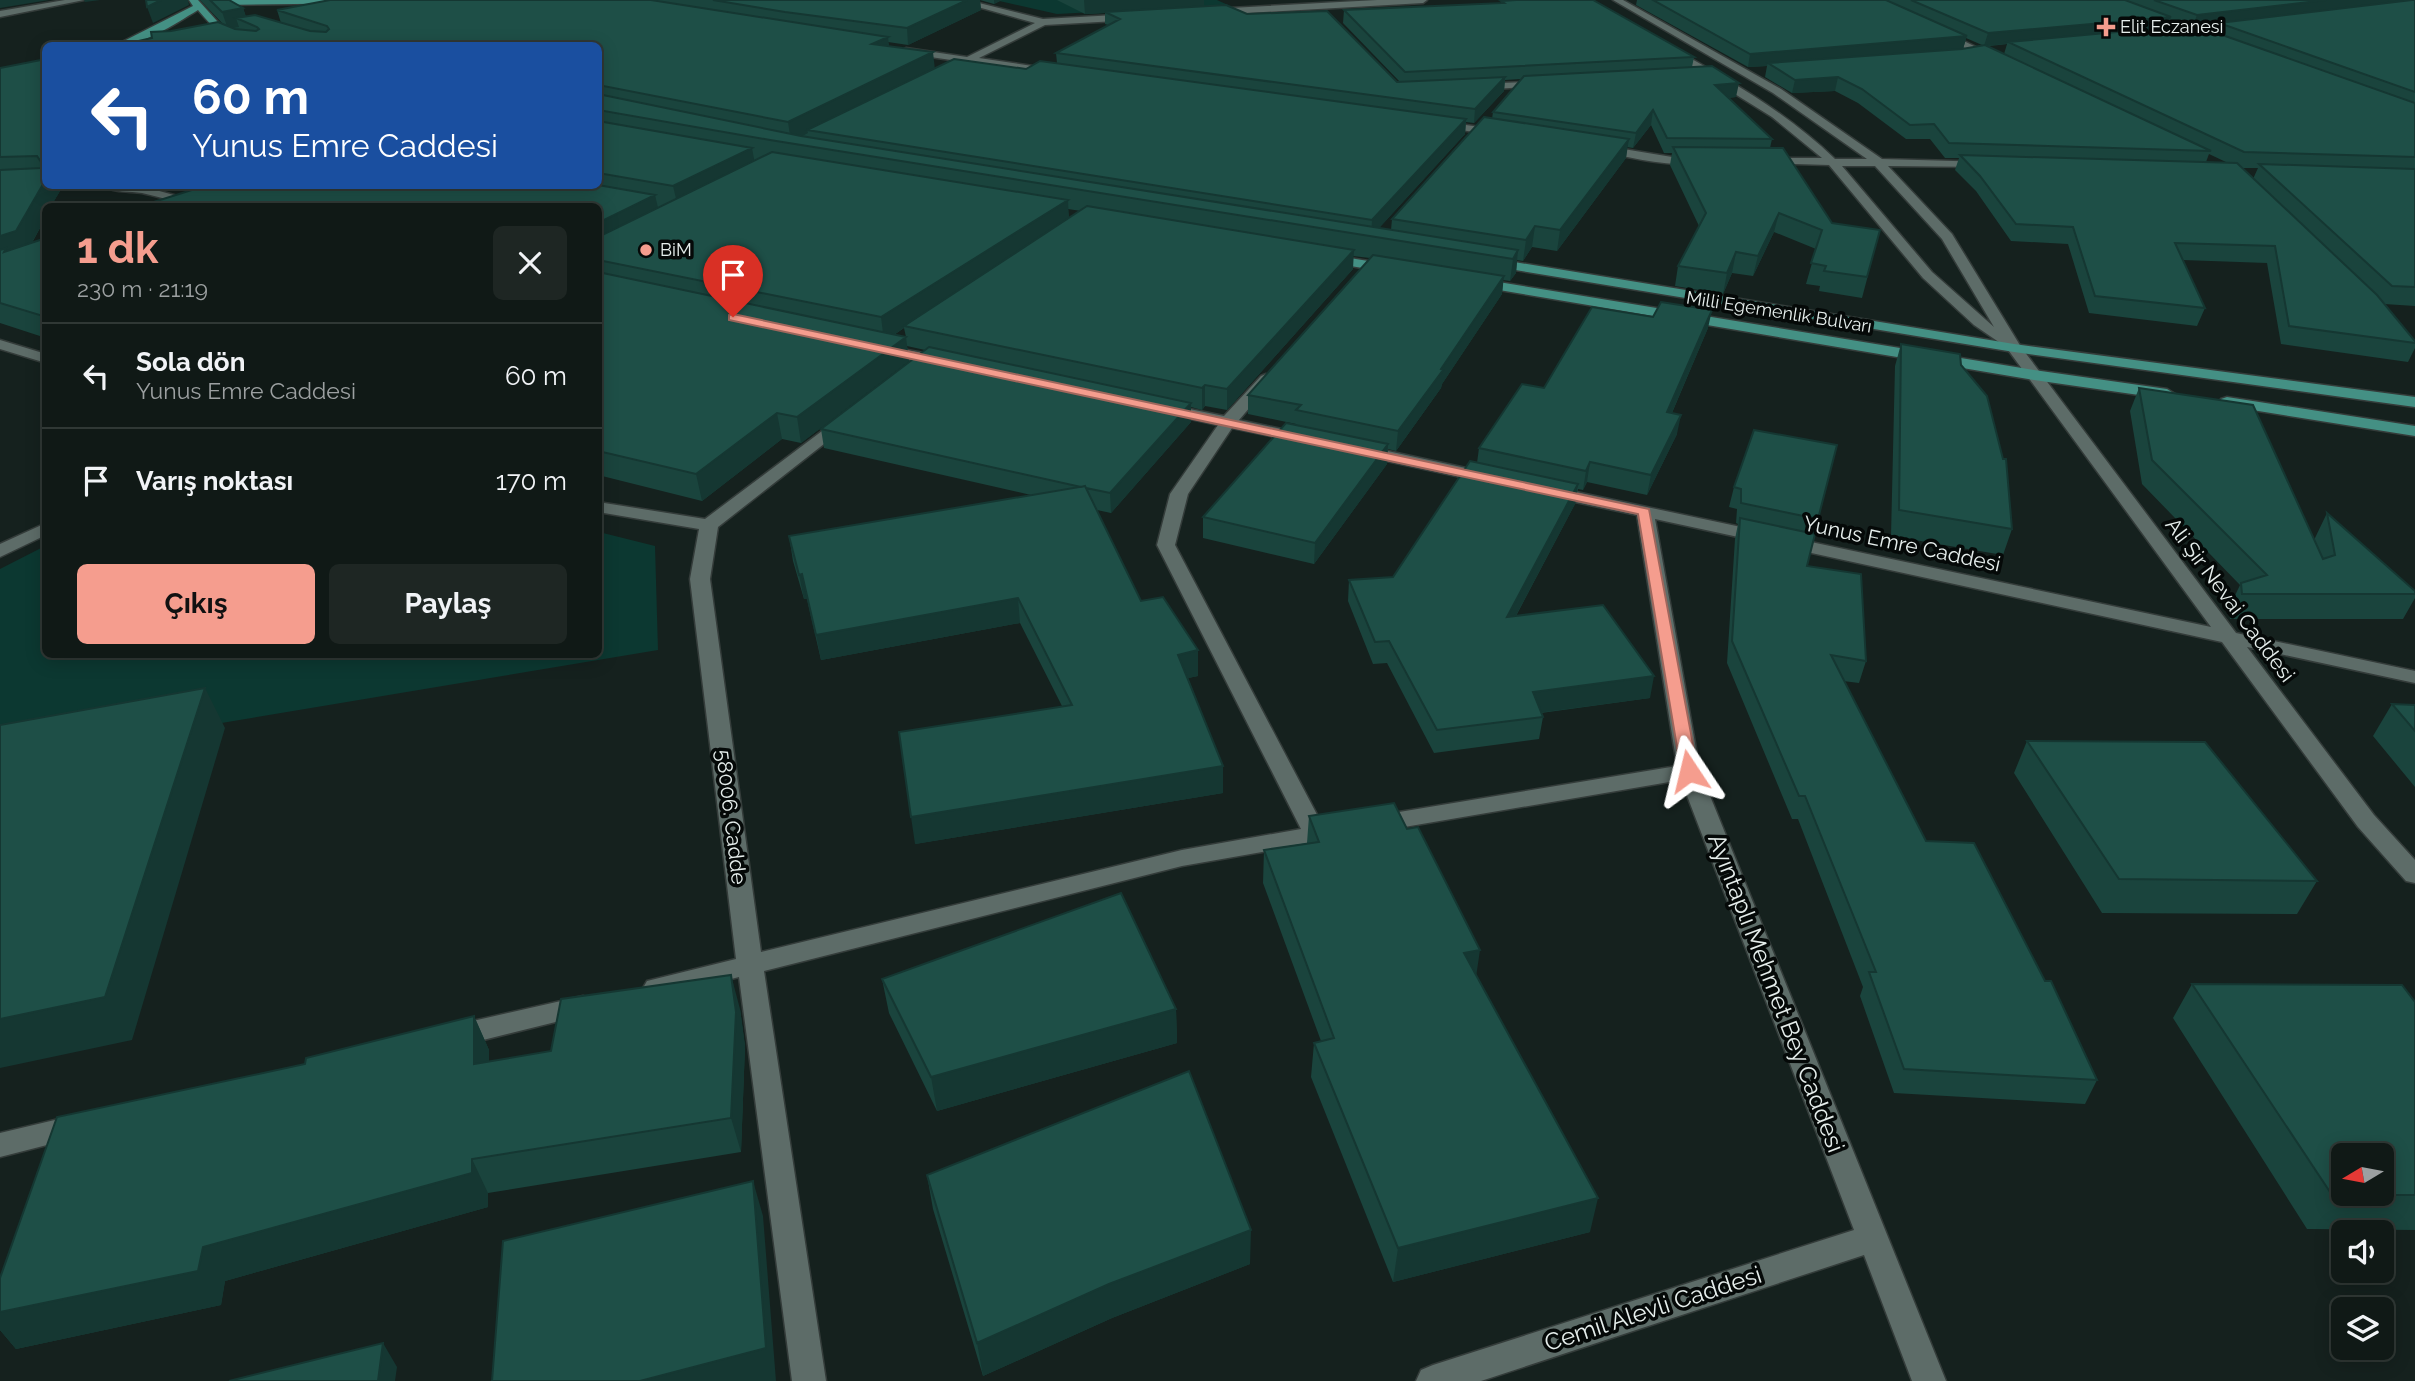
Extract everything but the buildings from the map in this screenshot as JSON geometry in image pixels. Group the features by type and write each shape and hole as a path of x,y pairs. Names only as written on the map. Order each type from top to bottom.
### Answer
{"main road":[{"path":"222,1 380,1"},
{"path":"222,1 243,14"},
{"path":"127,42 166,25 196,3 224,34 247,42"},
{"path":"1305,255 1407,271"},
{"name":"Milli Egemenlik Bulvarı","path":"1471,259 2014,348 2415,402"},
{"name":"Milli Egemenlik Bulvarı","path":"1461,280 2034,375 2183,396"},
{"path":"2211,400 2415,430"}],"street":[{"path":"0,14 80,0"},
{"path":"957,0 1043,22 1152,16"},
{"path":"1206,12 1423,0"},
{"path":"1617,0 1777,91 1877,161 1947,237 2014,348"},
{"path":"2100,0 2220,42"},
{"path":"329,13 380,1"},
{"path":"1318,6 1327,15"},
{"path":"957,66 1043,22"},
{"path":"1924,26 2008,64"},
{"path":"211,36 249,28"},
{"path":"2168,35 2208,31"},
{"path":"1658,44 1713,74 1805,139 1831,162 1878,214 1905,250 1974,320 2014,348"},
{"path":"891,49 1063,73"},
{"path":"1958,57 2009,50"},
{"path":"1745,73 1772,71"},
{"path":"1685,76 1713,74"},
{"path":"1466,88 1560,83"},
{"path":"1503,103 1518,85"},
{"path":"1426,122 1507,134"},
{"path":"1590,147 1672,160 1712,160"},
{"path":"1752,161 1997,165"},
{"path":"141,189 194,203"},
{"path":"187,203 214,194"},
{"path":"1348,286 1367,265"},
{"path":"886,350 908,335"},
{"path":"0,344 42,358"},
{"path":"861,344 968,367"},
{"name":"Ali Şir Nevai Caddesi","path":"2014,348 2366,821 2415,875"},
{"path":"905,375 927,358"},
{"path":"1274,370 1228,422 1179,494 1166,545 1315,835"},
{"name":"Yunus Emre Caddesi","path":"1146,405 2415,677"},
{"path":"602,508 709,525 862,408"},
{"name":"Ayıntaplı Mehmet Bey Caddesi","path":"1645,512 1689,771 1929,1381"},
{"name":"58006. Cadde","path":"709,525 700,579 750,966 809,1381"},
{"path":"0,551 42,530"},
{"path":"630,995 1182,858 1689,771"},
{"path":"429,1042 603,1001"},
{"path":"0,1145 107,1119"},
{"name":"Cemil Alevli Caddesi","path":"1433,1381 1873,1237"}],"green space":[{"path":"995,0 1217,0 1228,5 1057,14"},
{"path":"602,533 655,546 658,650 0,760 0,569 42,548 42,658 602,658"}],"place":[{"name":"Elit Eczanesi","path":"2106,27"},
{"name":"BiM","path":"646,250"}],"route":[{"path":"733,317 1645,512 1689,771"}]}
